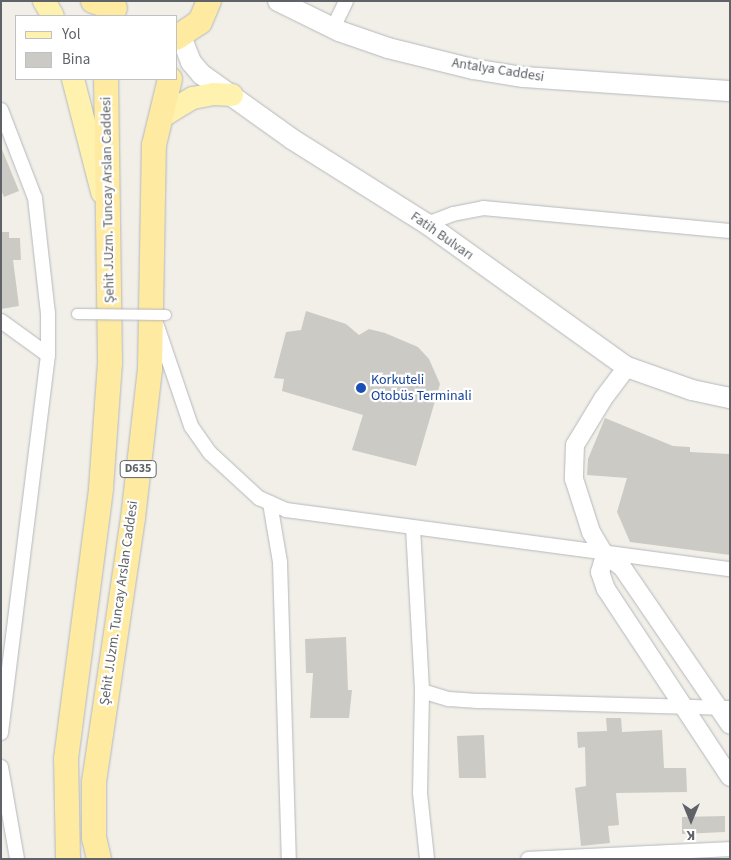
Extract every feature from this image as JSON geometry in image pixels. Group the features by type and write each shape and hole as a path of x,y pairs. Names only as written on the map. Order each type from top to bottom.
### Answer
{"highway":[{"path":"179,37 200,22 209,1"},
{"name":"Şehit J.Uzm. Tuncay Arslan Caddesi","path":"68,859 66,759 101,488 110,362 106,80"},
{"name":"Şehit J.Uzm. Tuncay Arslan Caddesi","path":"99,859 94,838 94,782 135,500 158,310 154,145 170,80"}],"main road":[{"path":"44,1 52,15"},
{"name":"Antalya Caddesi","path":"278,1 332,28 388,48 523,77 730,91"},
{"name":"Fatih Bulvarı","path":"179,37 191,62 201,74 292,139 427,224 627,367 692,390 730,398"},
{"path":"74,80 90,135 108,222"},
{"path":"161,118 193,98 213,94 232,95"}],"street":[{"path":"332,28 346,1"},
{"path":"1,110 35,198 48,313 48,355 1,734"},
{"path":"427,224 453,214 483,208 730,231"},
{"path":"77,314 158,310 191,426 210,453 259,498 286,510 605,555 730,569"},
{"path":"1,321 48,355"},
{"path":"627,367 603,399 575,445 574,479 591,532 605,555 622,567 723,707 730,725"},
{"path":"270,503 280,562 289,859"},
{"path":"413,528 422,691 420,793 427,859"},
{"path":"605,555 600,572 606,589 730,777"},
{"path":"422,691 449,699 481,701 683,708 723,707"},
{"path":"1,767 17,859"},
{"path":"528,859 730,849"}],"building":[{"path":"1,147 19,191 4,197 1,190"},
{"path":"1,232 9,232 9,238 20,238 21,260 13,260 19,306 1,309"},
{"name":"Korkuteli Otobüs Terminali","path":"306,311 346,324 359,335 369,329 385,333 418,347 429,359 440,384 416,466 352,450 363,415 282,391 284,379 274,378 286,332 301,330"},
{"path":"605,418 673,446 690,447 690,452 730,454 730,555 630,542 617,512 627,478 587,475 588,459"},
{"path":"346,637 348,690 352,690 349,718 310,718 313,673 306,673 305,639"},
{"path":"606,718 621,718 622,732 662,730 664,768 686,768 687,792 616,793 619,825 608,826 610,843 581,846 575,788 586,786 585,747 578,748 577,732 607,731"},
{"path":"484,735 486,778 459,778 457,736"},
{"path":"725,816 725,832 682,834 682,817"}],"place":[{"name":"Korkuteli Otobüs Terminali","path":"361,388"}]}
